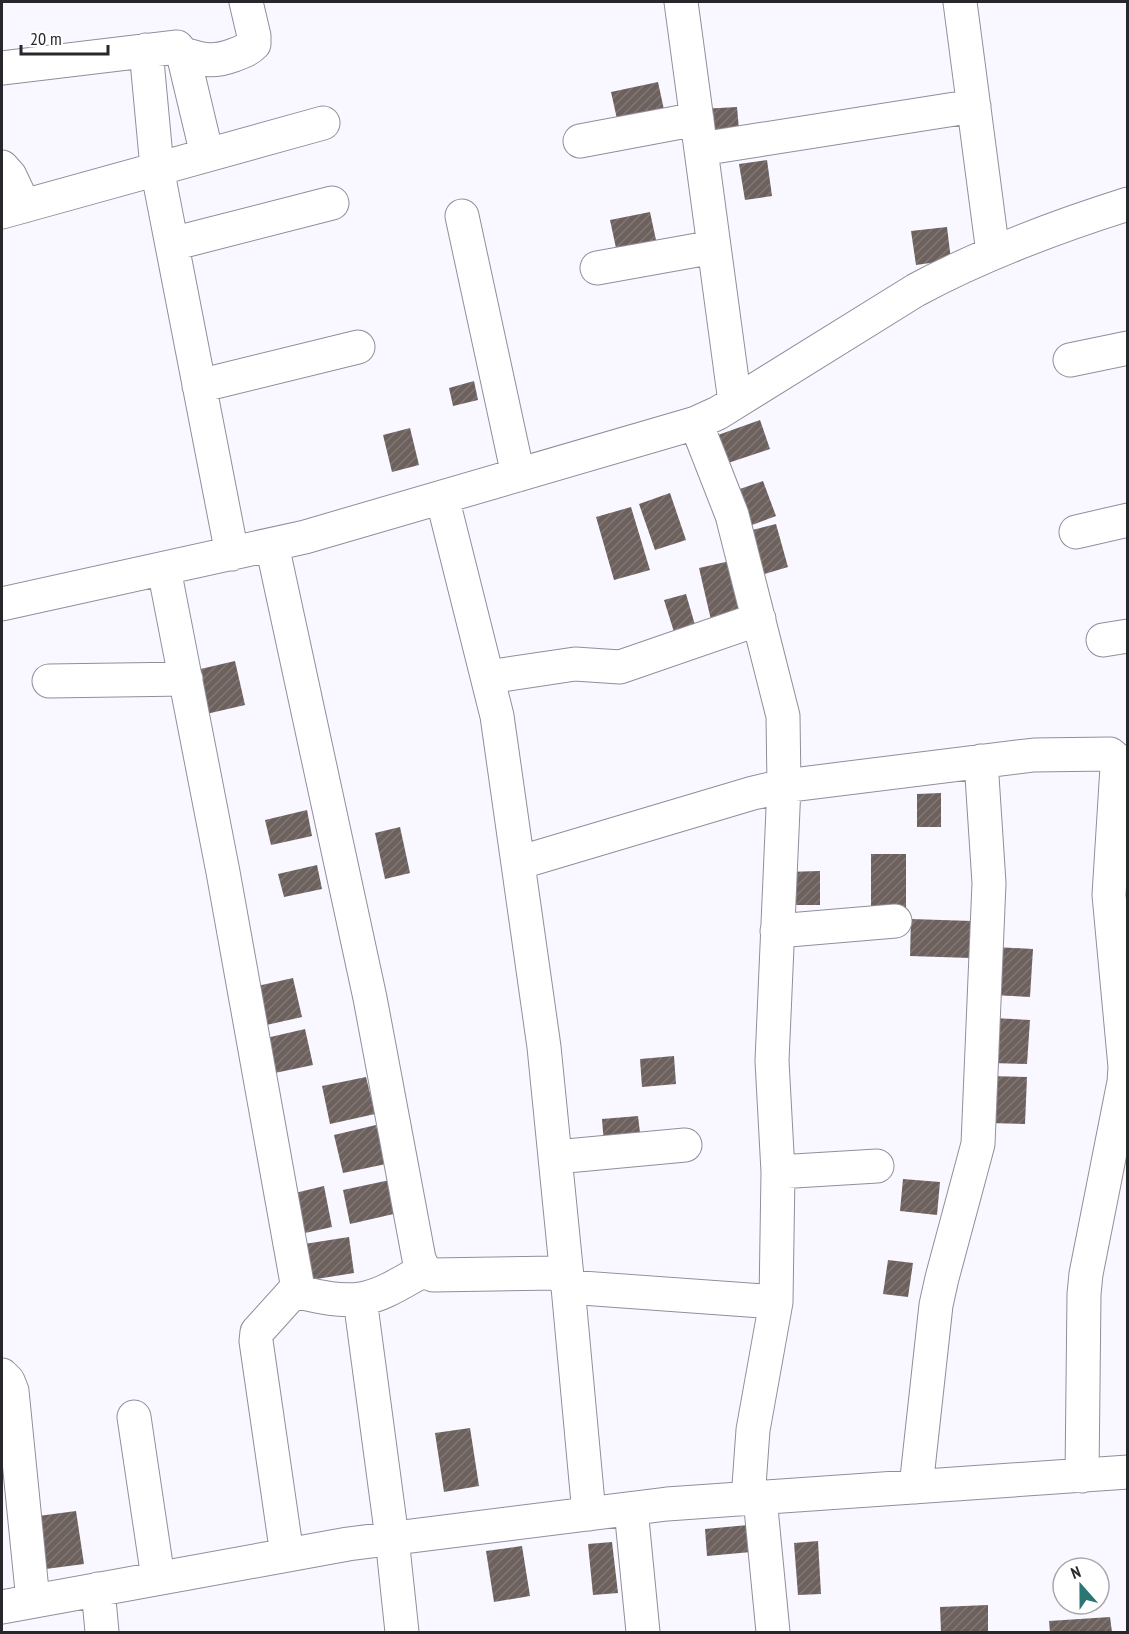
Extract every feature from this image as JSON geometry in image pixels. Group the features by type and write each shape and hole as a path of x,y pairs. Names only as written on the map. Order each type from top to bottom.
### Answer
{"street":[{"path":"183,54 218,61 249,50 254,44 254,36 246,2"},
{"path":"681,2 735,402"},
{"path":"960,2 993,254"},
{"path":"2,68 177,47 183,54 207,155"},
{"path":"146,50 157,168 232,554"},
{"path":"580,141 699,134 974,106"},
{"path":"2,167 10,176 13,209 323,123"},
{"path":"172,244 332,203"},
{"path":"2,604 272,545 696,423 735,402 945,274 1070,222 1128,204"},
{"path":"462,216 518,475"},
{"path":"597,268 714,247"},
{"path":"199,386 358,347"},
{"path":"1070,360 1128,348"},
{"path":"696,423 732,515 783,716 784,786 772,1060 778,1172 776,1302 753,1430 754,1498 773,1632"},
{"path":"442,497 497,716 544,1047 589,1514"},
{"path":"1076,532 1128,520"},
{"path":"272,545 369,998 419,1259 424,1270 433,1275 556,1273 564,1277 568,1287"},
{"path":"164,569 264,1090 297,1283 294,1291 261,1326 257,1332 256,1341 287,1555"},
{"path":"488,678 575,664 620,667 759,619"},
{"path":"49,681 186,679"},
{"path":"518,863 753,793 784,786 1034,755 1110,754 1116,759 1118,767 1109,895 1125,1067 1086,1274 1082,1476"},
{"path":"915,1487 936,1305 978,1144 989,883 981,761"},
{"path":"777,931 895,921"},
{"path":"556,1157 685,1145"},
{"path":"778,1172 877,1166"},
{"path":"294,1291 333,1299 360,1299 381,1293 424,1270"},
{"path":"568,1287 776,1302"},
{"path":"360,1299 392,1538 402,1632"},
{"path":"2,1376 8,1381 12,1391 17,1604 392,1538 631,1509 754,1498 1128,1472"},
{"path":"134,1417 158,1578"},
{"path":"631,1509 643,1632"},
{"path":"98,1589 102,1632"}],"building":[{"path":"658,82 666,119 619,128 611,92"},
{"path":"737,107 740,141 703,143 701,109"},
{"path":"767,160 772,196 745,200 739,164"},
{"path":"650,212 659,254 619,262 610,220"},
{"path":"947,227 951,260 916,265 911,231"},
{"path":"474,381 478,400 453,406 449,388"},
{"path":"760,420 770,449 728,463 718,435"},
{"path":"410,428 419,465 392,472 383,435"},
{"path":"763,481 776,516 747,527 734,491"},
{"path":"670,493 686,540 655,550 639,504"},
{"path":"631,507 650,570 614,580 596,517"},
{"path":"776,524 788,567 754,577 741,533"},
{"path":"730,561 742,613 711,620 699,568"},
{"path":"686,594 695,625 674,632 664,600"},
{"path":"235,661 245,705 202,715 192,671"},
{"path":"941,793 941,827 917,827 917,794"},
{"path":"307,810 312,836 271,845 265,820"},
{"path":"400,827 410,873 385,879 375,833"},
{"path":"871,854 906,854 906,910 871,910"},
{"path":"317,865 322,889 284,897 278,874"},
{"path":"820,871 820,905 784,905 784,872"},
{"path":"911,919 972,921 971,958 910,956"},
{"path":"995,947 1033,949 1030,997 992,995"},
{"path":"293,978 302,1017 262,1026 253,987"},
{"path":"993,1018 1030,1020 1027,1064 991,1063"},
{"path":"305,1029 313,1065 270,1074 262,1039"},
{"path":"674,1056 676,1084 642,1087 640,1059"},
{"path":"988,1076 1027,1077 1025,1124 988,1123"},
{"path":"366,1077 375,1114 330,1124 322,1086"},
{"path":"638,1116 641,1141 604,1145 602,1119"},
{"path":"376,1125 386,1164 343,1173 334,1135"},
{"path":"903,1179 940,1182 937,1215 900,1211"},
{"path":"390,1180 398,1213 350,1224 343,1190"},
{"path":"324,1186 332,1227 305,1233 295,1193"},
{"path":"349,1237 354,1273 304,1281 298,1245"},
{"path":"888,1260 913,1263 908,1297 883,1294"},
{"path":"470,1428 479,1486 444,1492 435,1433"},
{"path":"76,1511 84,1564 38,1570 31,1517"},
{"path":"748,1525 751,1552 707,1556 705,1529"},
{"path":"818,1541 821,1594 798,1595 794,1543"},
{"path":"612,1542 618,1593 593,1595 588,1544"},
{"path":"522,1546 530,1596 494,1602 486,1551"},
{"path":"988,1605 988,1632 941,1632 940,1607"},
{"path":"1110,1617 1112,1632 1050,1632 1049,1621"}]}
